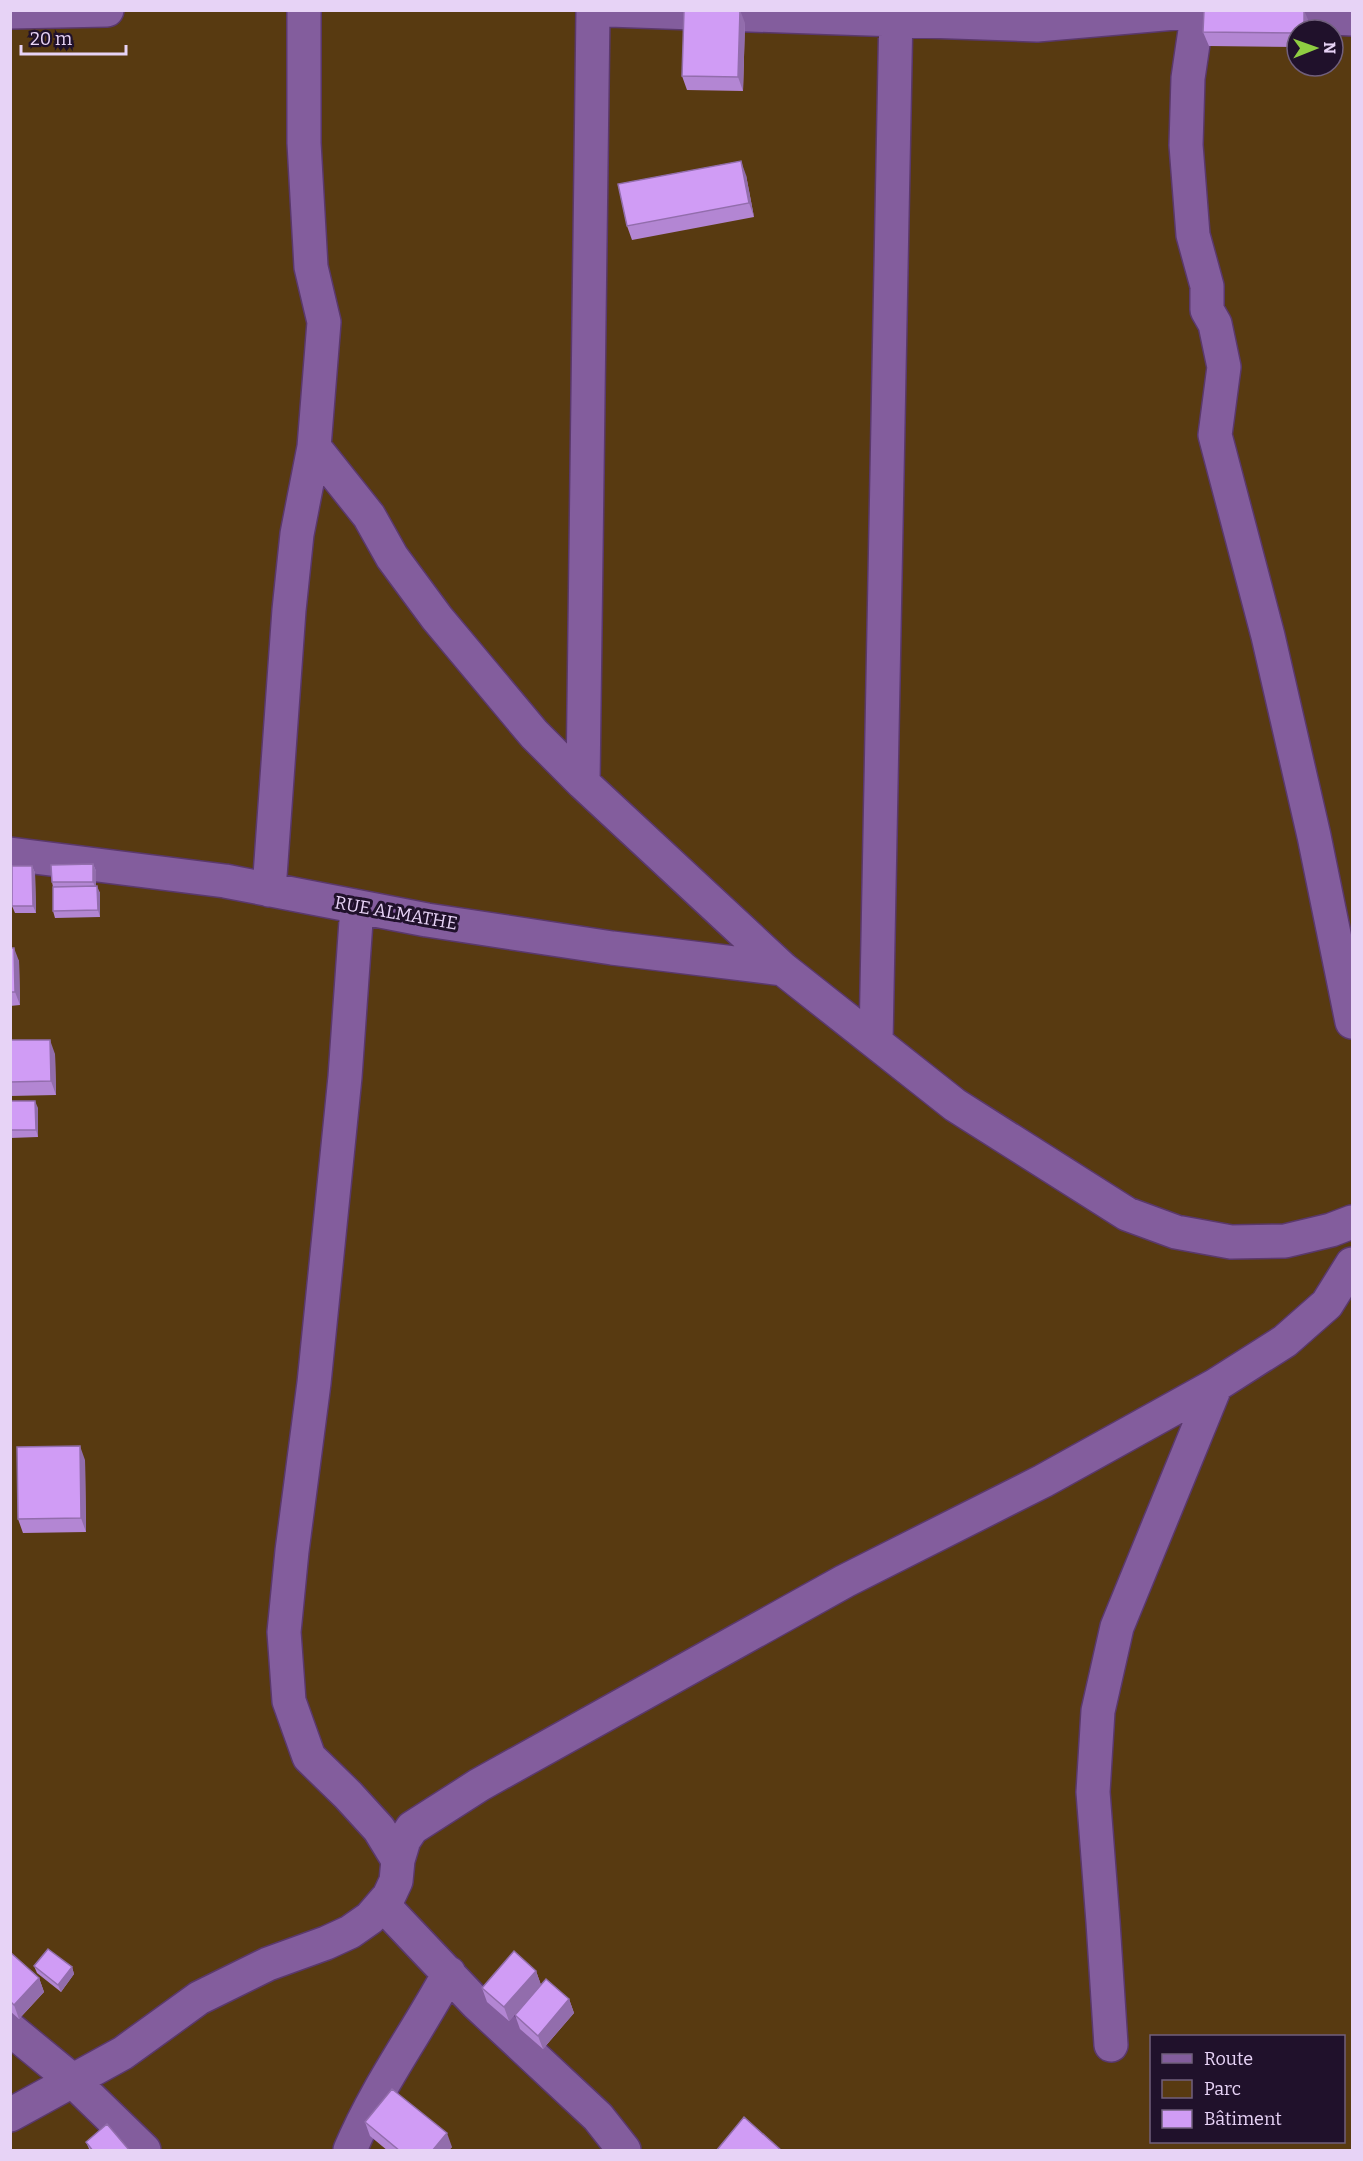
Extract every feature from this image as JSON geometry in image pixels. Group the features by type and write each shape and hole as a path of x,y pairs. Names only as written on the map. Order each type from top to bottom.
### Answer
{"street":[{"path":"10,12 107,10"},
{"path":"269,890 289,610 297,534 314,447 324,322 311,267 304,143 304,10"},
{"path":"583,783 593,10"},
{"path":"609,10 896,16 1037,25 1197,11 1353,19"},
{"path":"1197,11 1188,78 1186,145 1193,234 1207,286 1207,310 1215,324 1224,367 1215,435 1268,636 1314,836 1353,1022"},
{"path":"876,1042 896,16"},
{"path":"314,447 369,516 392,556 437,618 534,734 583,783 783,969 955,1106 1127,1214 1176,1232 1231,1242 1285,1241 1353,1222"},
{"name":"RUE ALMATHE","path":"10,854 225,881 357,908 612,948 783,969"},
{"path":"357,908 344,1088 314,1383 284,1632 289,1701 309,1756 379,1829 398,1860"},
{"path":"10,2115 123,2053 199,1998 268,1965 350,1932 370,1918 383,1905 396,1881 398,1860 404,1840 412,1828 479,1785 845,1581 1043,1481 1216,1385 1285,1341 1327,1304 1353,1264"},
{"path":"1111,2045 1092,1792 1098,1711 1117,1627 1216,1385"},
{"path":"383,1905 476,2002 598,2117 624,2151"},
{"path":"350,2151 364,2118 391,2068 420,2026 449,1974"},
{"path":"10,2029 72,2080 144,2151"}],"green space":[{"path":"11,11 1352,11 1352,2150 11,2150"}],"building":[{"path":"684,10 740,10 738,77 682,76"},
{"path":"1204,10 1304,10 1304,18 1285,18 1285,33 1203,32"},
{"path":"741,161 749,203 627,226 618,184"},
{"path":"93,864 93,882 52,882 51,865"},
{"path":"12,866 32,866 33,906 12,906"},
{"path":"97,886 98,910 53,911 53,887"},
{"path":"10,948 14,948 15,992 10,992"},
{"path":"10,1040 50,1040 51,1081 10,1082"},
{"path":"10,1101 35,1101 36,1130 10,1130"},
{"path":"80,1446 81,1518 18,1519 17,1447"},
{"path":"48,1949 72,1967 58,1985 34,1966"},
{"path":"514,1951 536,1971 504,2007 482,1988"},
{"path":"10,1952 39,1978 14,2005 10,2001"},
{"path":"546,1979 569,1999 538,2036 515,2015"},
{"path":"392,2089 447,2133 432,2151 400,2151 365,2122"},
{"path":"744,2117 782,2151 716,2151"},
{"path":"107,2124 130,2151 93,2151 86,2142"}]}
